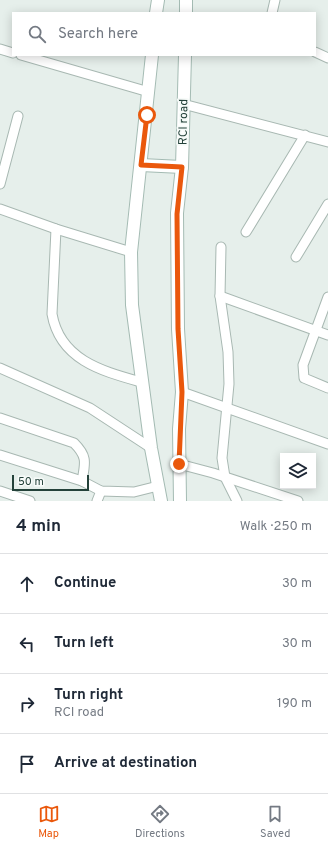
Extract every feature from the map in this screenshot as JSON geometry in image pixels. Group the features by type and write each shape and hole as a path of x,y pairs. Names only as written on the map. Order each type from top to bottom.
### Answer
{"main road":[{"path":"156,12 158,0"},
{"path":"186,0 186,12"},
{"path":"152,56 131,252 132,305 141,382 161,501"},
{"name":"RCI road","path":"180,501 179,464 182,392 178,329 177,214 182,167 185,56"},
{"path":"141,165 182,167"}],"street":[{"path":"272,12 275,0"},
{"path":"0,49 12,53"},
{"path":"316,52 328,58"},
{"path":"24,56 149,92"},
{"path":"183,104 328,142"},
{"path":"0,184 18,116"},
{"path":"246,232 304,135"},
{"path":"296,257 328,204"},
{"path":"0,209 56,229 131,252"},
{"path":"56,229 52,314 54,324 61,340 72,352 89,364 113,374 141,382"},
{"path":"221,247 220,296 228,352 230,384 222,458 225,477 237,501"},
{"path":"220,296 328,335"},
{"path":"328,297 304,365 304,378 328,388"},
{"path":"0,368 90,408 151,448"},
{"path":"182,392 328,444"},
{"path":"0,418 74,443 85,457 82,481"},
{"path":"0,455 82,481 101,491 134,492 158,486"},
{"path":"179,464 225,477 298,501"},
{"path":"0,491 30,501"},
{"path":"97,501 101,491"}],"route":[{"path":"147,115 141,165 182,167 177,214 178,329 182,392 179,429 179,464"}]}
